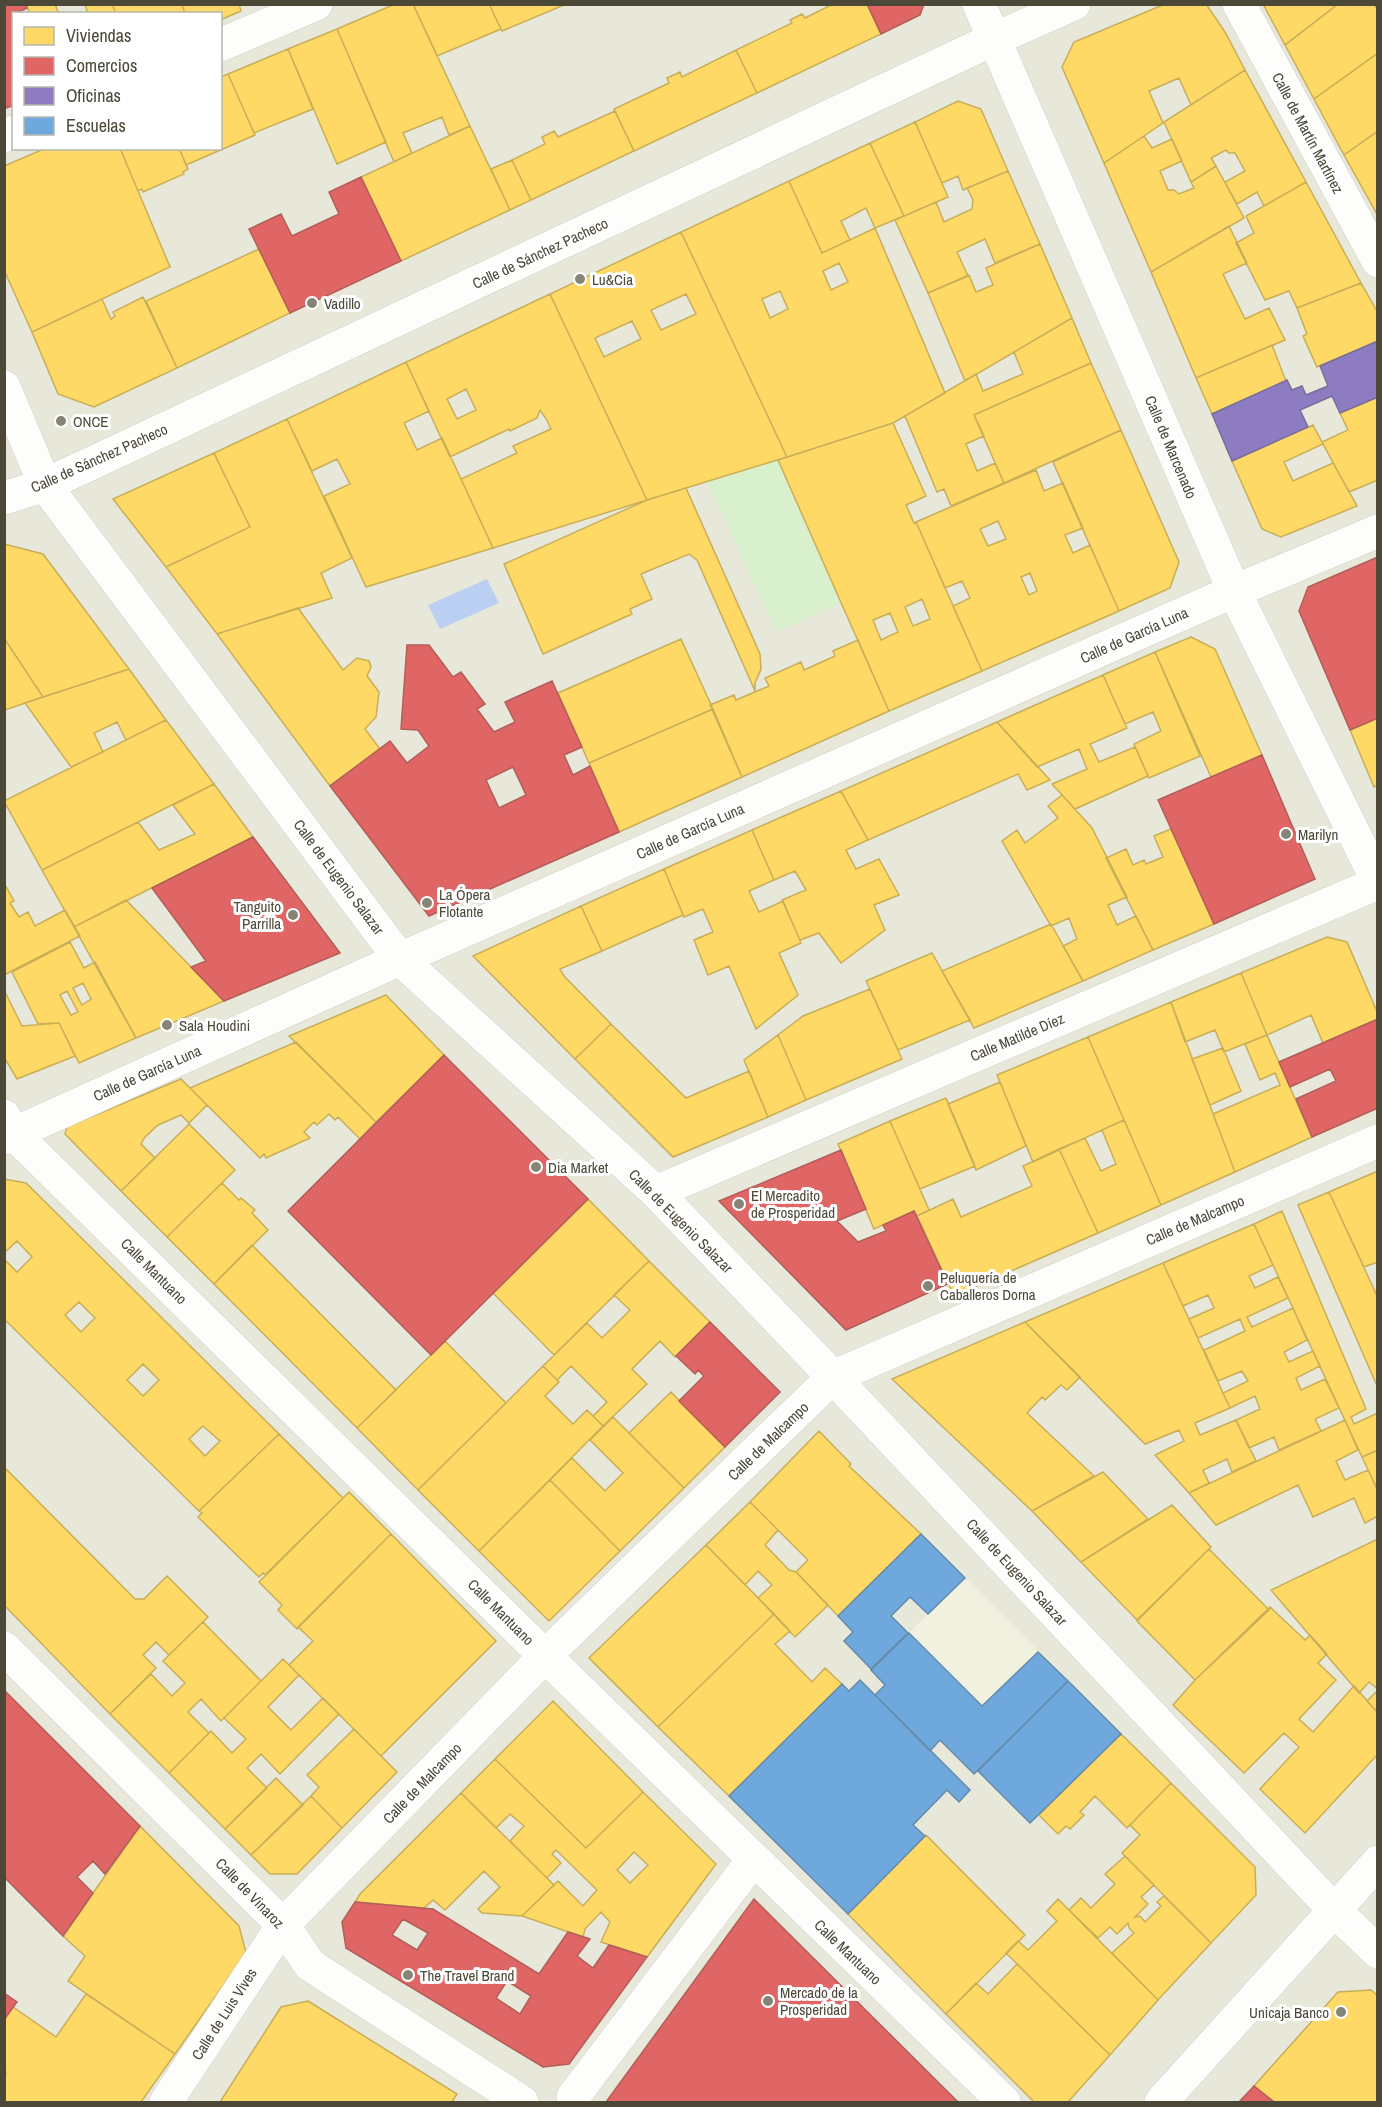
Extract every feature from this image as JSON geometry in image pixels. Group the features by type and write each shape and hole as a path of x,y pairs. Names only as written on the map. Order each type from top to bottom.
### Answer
{"street":[{"path":"222,44 316,4"},
{"name":"Calle de Marcenado","path":"979,4 1233,591 1377,882"},
{"name":"Calle de Sánchez Pacheco","path":"4,498 45,485 994,39 1074,4"},
{"name":"Calle de Martín Martínez","path":"1239,4 1377,261"},
{"name":"Calle de Eugenio Salazar","path":"4,387 45,485 400,959 656,1192 1335,1911 1377,1952"},
{"name":"Calle de García Luna","path":"8,1129 400,959 1233,591 1377,531"},
{"name":"Calle Matilde Díez","path":"656,1192 1377,882"},
{"name":"Calle Mantuano","path":"8,1129 1004,2103"},
{"name":"Calle de Malcampo","path":"283,1925 545,1656 833,1377 1377,1141"},
{"name":"Calle de Vinaroz","path":"4,1648 283,1925 310,1965 522,2103"},
{"path":"573,2097 753,1860"},
{"path":"1161,2103 1377,1862"},
{"name":"Calle de Luis Vives","path":"166,2103 283,1925"}],"shaded area":[{"path":"5,5 1377,5 1377,2102 5,2102"},
{"path":"965,1578 1068,1681 974,1774 940,1740 930,1751 875,1695 885,1685 871,1670"}],"green space":[{"path":"778,460 842,603 776,631 707,481"}],"water":[{"path":"487,579 499,603 440,629 428,605"}],"building: Viviendas":[{"path":"26,4 55,4 58,12 29,12"},
{"path":"85,4 112,4 115,12 87,12"},
{"path":"112,4 182,4 184,12 115,12"},
{"path":"182,4 239,4 241,11 222,19 222,12 184,12"},
{"path":"395,4 413,4 470,126 449,135 442,117 403,133 412,153 394,162 337,29"},
{"path":"413,4 489,4 501,29 437,56"},
{"path":"489,4 564,4 564,5 502,31"},
{"path":"833,4 867,4 881,34 757,93 736,50 792,23 790,20 802,14 805,18"},
{"path":"1165,4 1206,4 1225,32 1245,70 1191,105 1179,78 1149,91 1163,123 1104,163 1062,67 1074,42"},
{"path":"1263,4 1338,4 1285,45"},
{"path":"1338,4 1373,4 1378,10 1378,53 1314,99 1285,45"},
{"path":"337,29 386,142 337,164 288,49"},
{"path":"288,49 313,109 254,133 228,74"},
{"path":"736,50 757,93 634,151 614,109 669,83 667,78 680,72 682,77"},
{"path":"1378,53 1378,131 1344,155 1314,99"},
{"path":"1245,70 1306,182 1264,206 1257,192 1237,204 1225,182 1245,171 1235,153 1229,153 1226,150 1211,158 1216,166 1191,182 1164,122"},
{"path":"228,74 255,135 222,149 222,76"},
{"path":"958,101 981,109 1008,171 963,190 958,176 942,183 915,122"},
{"path":"615,111 634,151 531,200 512,160 545,144 542,137 554,131 558,137"},
{"path":"915,122 948,197 904,216 870,143"},
{"path":"470,126 510,210 401,261 361,177"},
{"path":"1378,131 1378,216 1344,155"},
{"path":"1144,136 1152,148 1172,139 1182,161 1160,171 1168,190 1174,190 1179,194 1194,188 1191,182 1216,166 1244,218 1151,272 1104,163"},
{"path":"870,143 904,216 875,228 866,208 841,221 850,240 822,253 789,181"},
{"path":"41,150 121,150 170,267 32,332 4,270 4,166"},
{"path":"121,150 180,150 188,169 183,172 184,174 143,192 142,189 138,191"},
{"path":"180,150 220,150 186,165"},
{"path":"512,160 531,200 510,210 491,169"},
{"path":"1008,171 1040,244 995,263 985,239 957,252 968,276 928,293 895,220 936,202 944,222 972,209 973,200 967,188"},
{"path":"789,181 822,253 875,228 945,393 893,423 787,457 681,232","holes":["839,263 848,282 831,290 823,271","780,291 788,309 770,318 762,299"]},
{"path":"1306,182 1361,283 1297,308 1289,291 1265,300 1236,243 1254,233 1246,216"},
{"path":"1229,226 1247,263 1223,274 1245,319 1269,308 1285,340 1196,378 1151,272"},
{"path":"681,232 787,457 647,500 550,294","holes":["686,294 696,314 661,330 651,310","632,321 641,339 604,357 595,338"]},
{"path":"1040,244 1072,318 965,381 928,293 969,275 976,292 993,285 986,268"},
{"path":"259,249 290,313 177,368 146,301"},
{"path":"1361,283 1378,313 1378,341 1317,367 1303,336 1307,334 1297,308"},
{"path":"550,294 647,500 493,548 461,479 517,453 513,446 551,429 547,420 540,410 537,418 450,457 406,362","holes":["466,389 476,410 457,419 447,399"]},
{"path":"143,297 177,368 94,407 58,394 32,332 102,299 111,319 115,316 113,312"},
{"path":"1072,318 1091,363 974,415 984,436 966,444 977,471 995,463 1004,483 951,506 944,489 937,492 905,416 976,374 983,391 1023,374 1014,352"},
{"path":"1272,345 1286,381 1212,414 1196,378"},
{"path":"406,362 429,411 404,423 417,450 442,438 493,548 366,587 324,496 350,484 337,459 312,471 287,419"},
{"path":"1091,363 1121,430 1004,483 974,415"},
{"path":"1378,397 1378,480 1349,492 1322,442 1348,430 1340,413"},
{"path":"287,419 352,558 321,573 332,598 217,634 166,567 250,527 214,453"},
{"path":"893,423 926,496 906,505 914,523 916,522 982,671 889,711 778,460","holes":["922,599 930,619 913,626 905,607","890,613 898,632 881,640 873,620"]},
{"path":"1313,425 1323,444 1284,462 1293,481 1333,463 1357,506 1281,537 1262,529 1232,461"},
{"path":"1121,430 1179,562 1170,588 1119,611 1053,462"},
{"path":"214,453 250,527 166,567 113,499"},
{"path":"1036,470 1044,491 1063,483 1083,528 1065,535 1073,553 1090,545 1119,611 982,671 953,606 970,598 962,581 945,588 916,522","holes":["998,521 1006,539 988,546 980,529","1030,573 1037,591 1029,595 1021,577"]},
{"path":"686,488 760,654 761,669 755,683 755,691 697,560 689,554 641,574 652,599 630,609 632,614 543,654 504,564 647,500"},
{"path":"4,544 43,554 129,669 43,697 4,638"},
{"path":"298,608 343,670 357,658 369,661 371,667 367,676 379,692 376,717 365,729 380,749 330,786 217,634"},
{"path":"1191,637 1215,649 1262,755 1211,777 1155,652"},
{"path":"4,638 43,697 5,710 4,709"},
{"path":"681,639 713,709 589,763 558,693"},
{"path":"858,640 889,711 742,777 710,705 734,695 736,700 769,686 765,678 801,662 804,670 835,656 833,651"},
{"path":"1155,652 1200,756 1149,778 1134,744 1161,731 1153,712 1125,724 1103,675"},
{"path":"129,669 166,720 126,740 117,722 94,733 103,752 71,767 25,703"},
{"path":"1103,675 1127,728 1090,744 1099,762 1135,747 1148,776 1075,809 1052,784 1087,769 1079,749 1037,767 997,722"},
{"path":"713,709 742,777 619,832 589,763"},
{"path":"1378,718 1378,785 1374,787 1350,730"},
{"path":"166,720 214,784 42,870 4,801"},
{"path":"997,722 1050,780 1027,790 1018,774 868,840 841,791"},
{"path":"214,784 253,837 74,927 42,870 138,822 159,850 195,834 173,805"},
{"path":"841,791 868,840 846,850 856,869 879,859 899,895 874,905 885,930 841,963 819,933 800,940 782,900 806,890 795,871 774,880 752,830"},
{"path":"1062,795 1092,828 1127,897 1108,905 1117,925 1136,916 1153,950 1083,981 1063,946 1077,939 1069,918 1051,926 1002,841 1017,830 1025,843 1058,818 1048,806"},
{"path":"1171,829 1214,924 1153,950 1106,858 1126,849 1133,865 1144,860 1146,864 1163,857 1154,836"},
{"path":"752,830 774,880 749,891 759,912 783,901 801,943 779,953 798,995 756,1029 729,966 708,975 694,940 713,932 703,909 684,917 664,869"},
{"path":"664,869 683,915 602,951 581,906"},
{"path":"4,883 14,901 10,903 19,917 28,912 35,926 65,910 80,936 4,975"},
{"path":"126,900 224,1001 136,1038 74,927"},
{"path":"581,906 602,951 560,969 564,976 611,1024 575,1059 473,956"},
{"path":"1051,924 1083,981 974,1028 942,971"},
{"path":"1327,937 1347,942 1378,1014 1378,1019 1323,1043 1311,1015 1267,1035 1241,973"},
{"path":"70,942 84,968 95,962 136,1038 79,1063 59,1023 38,1024 12,972","holes":["83,983 91,999 82,1005 73,988","67,991 78,1012 71,1015 60,995"]},
{"path":"932,953 970,1020 898,1050 866,981"},
{"path":"1241,973 1267,1035 1224,1052 1215,1030 1185,1042 1171,1002"},
{"path":"870,989 902,1059 806,1100 778,1035 803,1016"},
{"path":"4,990 22,1026 59,1023 75,1056 17,1079 4,1057"},
{"path":"386,995 444,1055 376,1122 289,1036"},
{"path":"1171,1002 1235,1172 1161,1205 1088,1037"},
{"path":"611,1024 686,1098 749,1071 768,1117 673,1157 575,1059"},
{"path":"778,1035 806,1100 768,1117 744,1060"},
{"path":"1267,1035 1312,1137 1235,1172 1213,1114 1280,1085 1275,1073 1260,1080 1245,1044"},
{"path":"1088,1037 1124,1120 1033,1162 997,1075"},
{"path":"296,1042 376,1122 360,1139 338,1117 335,1120 329,1114 317,1125 314,1122 304,1132 310,1138 266,1158 264,1154 260,1158 190,1088"},
{"path":"1223,1048 1241,1091 1210,1105 1192,1059"},
{"path":"181,1079 207,1105 189,1123 181,1115 158,1125 145,1137 141,1144 155,1158 121,1191 65,1134 67,1127"},
{"path":"1000,1082 1026,1146 976,1170 948,1104"},
{"path":"946,1098 975,1166 920,1189 890,1121"},
{"path":"1124,1120 1161,1205 1098,1233 1059,1149 1085,1138 1101,1171 1116,1164 1102,1130"},
{"path":"890,1121 929,1210 917,1216 914,1211 874,1229 838,1144"},
{"path":"189,1124 235,1170 167,1237 121,1191"},
{"path":"1059,1149 1098,1233 954,1296 917,1216 953,1199 961,1217 1032,1186 1023,1166"},
{"path":"1378,1171 1378,1262 1364,1267 1329,1192"},
{"path":"4,1179 26,1183 279,1434 199,1511 4,1319 4,1259 17,1272 32,1257 17,1241 4,1253","holes":["79,1302 95,1318 81,1332 65,1315","143,1364 159,1380 143,1396 127,1380","203,1426 220,1441 205,1456 189,1439"]},
{"path":"222,1183 239,1200 241,1198 255,1210 252,1213 268,1230 214,1284 167,1237"},
{"path":"1329,1192 1378,1298 1378,1388 1298,1205"},
{"path":"588,1199 649,1261 554,1355 493,1293"},
{"path":"1282,1211 1366,1409 1351,1417 1354,1424 1378,1413 1378,1450 1362,1457 1254,1224"},
{"path":"1254,1224 1273,1265 1249,1276 1255,1288 1278,1277 1288,1298 1247,1317 1252,1327 1293,1308 1307,1340 1284,1352 1289,1362 1313,1351 1320,1366 1296,1378 1301,1390 1325,1379 1339,1408 1315,1419 1321,1431 1279,1450 1274,1437 1249,1448 1236,1420 1260,1409 1255,1396 1230,1408 1223,1393 1248,1381 1242,1371 1218,1381 1204,1350 1245,1331 1240,1319 1198,1338 1189,1319 1214,1308 1208,1295 1183,1306 1163,1263"},
{"path":"252,1245 396,1390 357,1428 214,1284"},
{"path":"649,1261 710,1322 675,1357 660,1341 632,1369 647,1384 603,1426 593,1416 607,1402 571,1366 557,1380 543,1366 587,1323 602,1338 630,1310 614,1295"},
{"path":"1163,1263 1230,1408 1195,1423 1200,1435 1236,1420 1256,1461 1232,1472 1227,1459 1203,1470 1209,1483 1189,1493 1155,1455 1184,1441 1179,1430 1145,1444 1025,1322"},
{"path":"1025,1322 1080,1377 1067,1390 1061,1385 1045,1400 1042,1397 1027,1413 1094,1476 1032,1511 892,1379"},
{"path":"445,1341 506,1403 418,1490 357,1428"},
{"path":"543,1366 559,1382 545,1396 573,1424 587,1410 603,1426 479,1551 418,1490"},
{"path":"671,1392 725,1447 684,1488 629,1433"},
{"path":"613,1417 684,1488 620,1551 550,1480 572,1458 605,1491 623,1473 590,1440"},
{"path":"1345,1420 1358,1450 1336,1461 1345,1480 1368,1470 1378,1491 1378,1516 1365,1523 1354,1498 1313,1517 1298,1485 1216,1525 1189,1493"},
{"path":"819,1431 851,1464 849,1466 921,1534 838,1616 796,1572 808,1560 750,1502"},
{"path":"279,1434 343,1498 265,1575 263,1573 259,1577 198,1517 202,1513 199,1511"},
{"path":"1378,1450 1378,1491 1362,1457"},
{"path":"4,1467 135,1599 144,1599 167,1576 208,1617 169,1655 156,1642 143,1655 156,1668 110,1714 4,1605"},
{"path":"1103,1472 1148,1519 1081,1562 1032,1511"},
{"path":"550,1480 620,1551 549,1621 479,1551"},
{"path":"349,1492 391,1534 297,1629 278,1610 282,1605 259,1582"},
{"path":"750,1502 778,1530 765,1545 789,1570 796,1572 828,1605 795,1637 758,1598 772,1585 758,1571 745,1585 706,1545"},
{"path":"1172,1505 1211,1547 1137,1620 1081,1562"},
{"path":"391,1534 496,1641 381,1756 289,1665 313,1641 298,1627"},
{"path":"1378,1539 1378,1689 1369,1682 1359,1693 1271,1590"},
{"path":"706,1545 774,1614 658,1727 589,1658"},
{"path":"1209,1549 1269,1610 1195,1680 1137,1621"},
{"path":"1270,1607 1305,1640 1310,1635 1327,1654 1318,1663 1336,1680 1299,1719 1313,1732 1354,1686 1378,1713 1378,1754 1305,1833 1260,1789 1299,1747 1284,1733 1244,1773 1173,1705 1195,1680"},
{"path":"774,1614 790,1631 775,1644 812,1682 825,1668 842,1684 729,1796 658,1727"},
{"path":"203,1622 261,1681 221,1721 201,1699 188,1712 209,1733 169,1773 110,1714 151,1674 172,1696 185,1683 163,1661"},
{"path":"283,1659 299,1675 268,1707 291,1730 323,1698 339,1714 280,1774 261,1754 247,1768 267,1788 225,1829 169,1773 211,1731 232,1753 246,1739 224,1718"},
{"path":"1378,1690 1378,1713 1367,1701"},
{"path":"553,1701 643,1792 586,1848 495,1759"},
{"path":"354,1729 397,1772 342,1828 311,1796 319,1787 307,1775"},
{"path":"1121,1734 1171,1783 1127,1828 1095,1796 1080,1812 1084,1815 1070,1829 1066,1826 1058,1834 1039,1815"},
{"path":"495,1759 586,1848 643,1792 716,1864 647,1957 601,1942 610,1922 601,1912 585,1929 583,1937 522,1916 558,1881 583,1906 597,1890 556,1850 552,1854 561,1863 547,1878 510,1841 524,1826 510,1814 496,1828 461,1793","holes":["634,1852 648,1865 630,1883 617,1870"]},
{"path":"276,1778 303,1805 251,1855 225,1829"},
{"path":"1171,1783 1255,1867 1256,1895 1211,1943 1122,1853 1140,1835 1130,1825"},
{"path":"461,1793 554,1885 522,1916 482,1913 478,1909 500,1887 484,1871 445,1910 433,1900 424,1908 355,1902 360,1894"},
{"path":"311,1796 342,1828 297,1874 270,1874 251,1855"},
{"path":"140,1826 239,1926 246,1953 175,2054 68,1981 85,1956 63,1936"},
{"path":"926,1835 1025,1935 946,2014 848,1914"},
{"path":"1125,1856 1154,1885 1141,1897 1148,1904 1135,1917 1140,1916 1145,1922 1161,1906 1157,1902 1164,1896 1211,1943 1158,2000 1112,1953 1134,1933 1128,1923 1117,1934 1110,1927 1098,1938 1069,1910 1081,1898 1091,1908 1115,1884 1105,1874"},
{"path":"1058,1899 1158,2000 1110,2055 1006,1953 1018,1941 1028,1950 1057,1921 1047,1911"},
{"path":"1017,1964 1110,2055 1068,2102 1034,2102 946,2014 976,1983 988,1994"},
{"path":"1371,1990 1378,1996 1378,2102 1274,2102 1254,2086 1338,1992"},
{"path":"86,1994 175,2054 141,2102 4,2102 4,2076 6,2074 4,2020 13,2007 56,2037"},
{"path":"308,2001 457,2094 452,2102 220,2102 281,2007"}],"building: Comercios":[{"path":"4,4 26,4 27,8 12,12 12,106 4,109"},
{"path":"867,4 924,4 920,15 881,34"},
{"path":"361,177 401,261 290,313 249,229 281,214 292,236 339,214 329,192"},
{"path":"1378,557 1378,718 1350,730 1299,611 1308,587"},
{"path":"407,645 429,645 453,677 461,672 485,704 477,709 494,732 515,722 505,702 552,681 582,747 564,755 573,775 590,766 619,832 429,916 330,786 390,741 407,763 429,746 418,730 401,729","holes":["513,767 526,795 499,808 486,780"]},
{"path":"1262,755 1315,879 1214,924 1158,800"},
{"path":"253,837 340,953 224,1001 191,967 206,961 152,888"},
{"path":"1378,1019 1378,1108 1312,1137 1296,1099 1336,1081 1330,1069 1290,1087 1279,1062"},
{"path":"444,1055 588,1199 431,1355 288,1211"},
{"path":"841,1150 866,1209 837,1221 858,1242 886,1231 883,1225 914,1211 948,1284 846,1330 719,1201"},
{"path":"710,1322 780,1392 725,1447 679,1401 704,1376 698,1370 695,1374 676,1356"},
{"path":"4,1690 140,1826 105,1874 93,1861 77,1877 93,1893 63,1936 4,1877"},
{"name":"Mercado de la Prosperidad","path":"754,1899 958,2102 606,2102"},
{"path":"355,1902 433,1909 539,1974 568,1932 590,1939 577,1956 593,1968 609,1945 647,1957 569,2064 543,2067 346,1948 342,1922","holes":["403,1919 428,1933 417,1950 392,1935","507,1981 531,1996 520,2014 496,1998"]},
{"path":"4,1993 17,2002 4,2020"},
{"path":"1254,2086 1274,2102 1239,2102"}],"building: Oficinas":[{"path":"1378,341 1378,397 1340,413 1332,396 1300,410 1308,427 1232,461 1212,414 1287,380 1292,390 1302,386 1306,395 1328,386 1320,366"}],"building: Escuelas":[{"path":"921,1534 965,1578 928,1614 910,1597 891,1616 908,1633 871,1669 844,1641 853,1632 838,1616"},
{"path":"909,1633 982,1706 1038,1652 1068,1681 974,1774 940,1740 930,1751 875,1695 885,1685 871,1670"},
{"path":"860,1680 970,1790 959,1802 947,1790 913,1825 925,1836 848,1914 729,1796 842,1684 849,1691"},
{"path":"1068,1681 1121,1734 1030,1823 978,1771"}],"place":[{"name":"Lu&Cia","path":"580,279"},
{"name":"Vadillo","path":"312,303"},
{"name":"ONCE","path":"61,421"},
{"name":"Marilyn","path":"1286,834"},
{"name":"La Ópera Flotante","path":"427,903"},
{"name":"Tanguito Parrilla","path":"293,915"},
{"name":"Sala Houdini","path":"167,1025"},
{"name":"Dia Market","path":"536,1167"},
{"name":"El Mercadito de Prosperidad","path":"739,1204"},
{"name":"Peluquería de Caballeros Dorna","path":"928,1286"},
{"name":"The Travel Brand","path":"408,1975"},
{"name":"Mercado de la Prosperidad","path":"768,2001"},
{"name":"Unicaja Banco","path":"1341,2012"}]}
